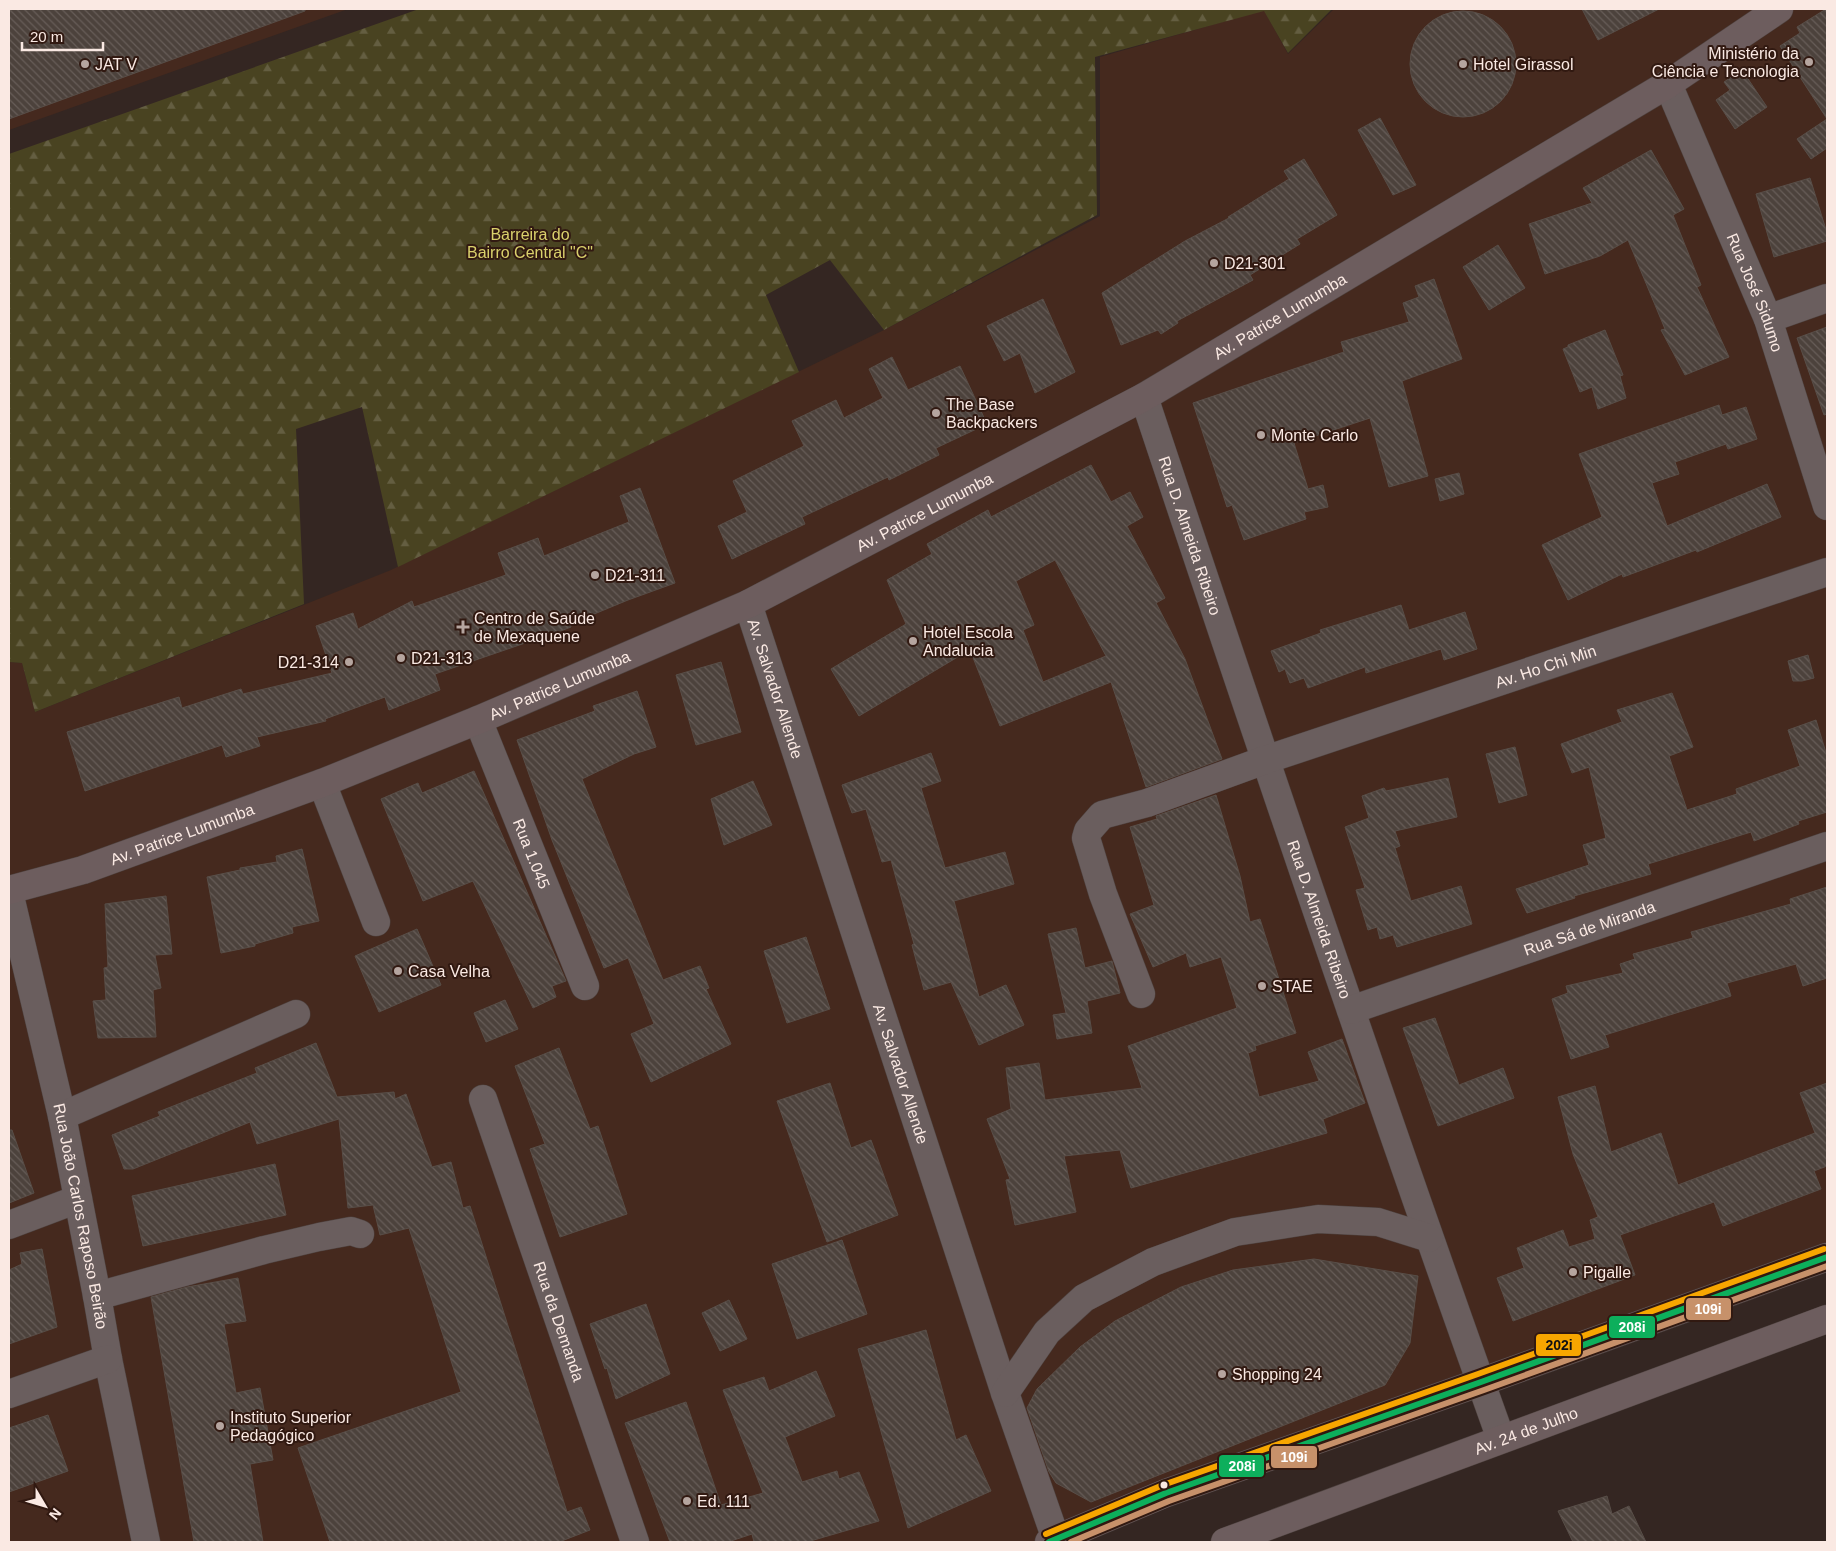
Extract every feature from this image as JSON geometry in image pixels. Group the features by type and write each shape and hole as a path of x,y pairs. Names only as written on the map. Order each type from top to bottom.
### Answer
{"main road":[{"name":"Av. Patrice Lumumba","path":"9,891 83,870 322,783 478,720 748,604 1144,397 1668,84 1778,9"},
{"path":"1054,1541 1166,1493 1481,1382 1827,1256"},
{"name":"Av. 24 de Julho","path":"1225,1542 1268,1535 1501,1439 1827,1319"}],"street":[{"name":"Rua José Sidumo","path":"1668,84 1768,319 1827,506"},
{"path":"1768,319 1827,298"},
{"name":"Rua D. Almeida Ribeiro","path":"1144,397 1264,760 1501,1439"},
{"name":"Av. Ho Chi Min","path":"1141,994 1100,884 1086,838 1088,830 1102,815 1147,803 1264,760 1827,572"},
{"name":"Av. Salvador Allende","path":"748,604 1054,1541"},
{"name":"Rua 1.045","path":"478,720 585,986"},
{"path":"322,783 376,922"},
{"name":"Rua Sá de Miranda","path":"1351,1010 1827,846"},
{"name":"Rua João Carlos Raposo Beirão","path":"9,891 62,1116 108,1360 146,1542"},
{"path":"62,1116 296,1014"},
{"name":"Rua da Demanda","path":"483,1099 635,1542"},
{"path":"9,1225 78,1199"},
{"path":"1005,1393 1047,1332 1084,1298 1153,1262 1235,1232 1318,1219 1378,1222 1430,1238"},
{"path":"97,1296 301,1242 351,1231 360,1234"},
{"path":"9,1394 108,1360"}],"shaded area":[{"name":"JAT V","path":"9,9 348,9 9,130"},
{"path":"1334,9 1827,9 1827,1265 1039,1542 9,1542 9,662 22,663 35,712 391,570 884,330 1100,216 1100,57 1264,10 1288,54"}],"green space":[{"name":"Barreira do Bairro Central \"C\"","path":"419,9 1332,9 1288,53 1264,11 1095,57 1097,215 884,330 830,260 766,295 799,372 398,567 362,407 296,429 304,604 35,712 22,663 9,662 9,154"}],"building":[{"name":"JAT V","path":"9,9 305,9 305,11 9,119"},
{"path":"1582,9 1659,9 1598,40"},
{"name":"Ministério da Ciência e Tecnologia","path":"1826,9 1827,119 1780,46 1800,33 1797,27"},
{"name":"Hotel Girassol","path":"1463,11 1483,15 1501,26 1512,44 1516,64 1512,84 1501,102 1483,113 1463,117 1443,113 1425,102 1414,84 1410,64 1414,44 1425,26 1443,15"},
{"path":"1742,70 1767,107 1735,129 1716,100 1730,90 1724,82"},
{"path":"1380,118 1416,185 1393,195 1358,130"},
{"path":"1827,119 1827,148 1811,159 1797,139"},
{"path":"1651,150 1684,209 1673,215 1701,285 1697,287 1729,357 1685,375 1661,330 1665,329 1628,240 1600,256 1545,274 1529,224 1592,203 1583,188"},
{"path":"1304,159 1337,215 1297,239 1300,244 1250,275 1253,280 1177,321 1178,323 1161,334 1158,330 1121,345 1102,293 1185,241 1229,218 1289,179 1284,171"},
{"path":"1810,178 1827,233 1827,241 1774,257 1756,194"},
{"path":"1498,245 1525,288 1489,310 1463,267"},
{"path":"1434,279 1462,359 1402,381 1428,476 1389,487 1370,418 1294,443 1308,489 1323,485 1328,507 1304,512 1306,519 1244,540 1232,505 1227,507 1193,403 1344,352 1341,342 1409,322 1403,303 1419,297 1415,286"},
{"path":"1043,299 1075,372 1035,393 1020,353 1004,361 987,326"},
{"path":"1827,327 1827,414 1824,415 1797,338"},
{"path":"1605,330 1623,375 1620,376 1626,398 1598,409 1592,387 1580,392 1563,349 1568,347 1568,345"},
{"path":"892,357 908,390 960,366 987,424 936,448 939,455 889,480 888,477 802,517 805,524 732,559 718,526 747,512 733,481 804,446 792,421 836,400 844,418 883,398 869,369"},
{"path":"1719,405 1722,415 1746,407 1757,439 1728,449 1726,444 1675,462 1679,474 1652,483 1667,526 1767,484 1781,517 1697,552 1696,550 1623,577 1622,574 1568,600 1542,545 1602,517 1579,454"},
{"path":"1091,465 1111,502 1130,492 1143,517 1127,526 1165,598 1156,603 1185,659 1222,759 1146,787 1111,682 1000,726 972,655 969,656 966,652 859,716 831,669 906,624 887,580 932,554 927,544 988,510 991,517","holes":["1055,560 1106,656 1043,682 1023,630 1034,625 1016,581"]},
{"path":"1459,473 1464,494 1440,501 1435,479"},
{"path":"640,488 675,583 628,600 570,624 571,627 532,642 435,674 440,690 389,710 385,697 325,719 326,721 257,737 260,746 226,757 222,745 85,791 67,732 179,697 182,708 241,689 243,694 332,673 316,626 353,613 358,629 412,601 414,607 506,575 498,553 538,538 544,556 629,522 620,496"},
{"path":"1401,605 1409,630 1465,612 1477,649 1444,660 1441,649 1366,673 1365,667 1308,688 1304,678 1290,683 1285,669 1279,672 1271,651 1321,633 1320,630"},
{"path":"1808,655 1814,678 1793,681 1788,661"},
{"path":"721,662 741,732 696,745 676,675"},
{"path":"637,691 656,747 634,754 582,779 663,980 700,966 709,988 706,989 731,1044 651,1082 631,1034 654,1024 628,958 604,968 552,840 517,740 595,711 593,706"},
{"path":"1672,693 1693,747 1669,756 1687,810 1737,794 1736,789 1800,766 1788,730 1816,720 1827,756 1827,812 1798,821 1799,824 1754,841 1751,832 1648,864 1651,874 1574,896 1575,898 1527,913 1516,889 1589,865 1583,845 1606,838 1589,767 1572,773 1561,744 1622,722 1617,710"},
{"path":"1515,747 1527,795 1499,803 1486,754"},
{"path":"931,753 941,781 921,788 945,868 1005,852 1014,884 954,901 979,997 1006,985 1024,1025 979,1045 951,982 924,990 912,945 914,944 891,860 882,862 866,809 852,813 842,785"},
{"path":"474,771 566,981 552,986 556,997 533,1008 473,881 423,901 381,799 418,783 422,793"},
{"path":"1448,778 1457,817 1395,831 1400,846 1395,848 1411,901 1461,886 1472,924 1397,947 1393,935 1380,939 1377,927 1368,930 1356,890 1365,888 1345,827 1369,818 1362,796 1384,788 1386,791"},
{"path":"753,781 772,825 724,845 711,799"},
{"path":"1216,795 1240,876 1250,922 1260,919 1296,1033 1255,1046 1256,1050 1248,1053 1259,1097 1319,1081 1308,1052 1342,1039 1365,1103 1323,1119 1327,1133 1131,1188 1120,1150 1064,1156 1076,1212 1015,1225 1006,1180 1010,1179 987,1119 1011,1109 1006,1068 1039,1063 1045,1100 1142,1088 1128,1046 1237,1008 1221,957 1190,967 1186,953 1153,967 1130,914 1154,905 1130,827 1157,819 1156,816"},
{"path":"302,849 319,921 292,927 293,933 255,944 255,946 221,953 207,877 240,870 240,868 277,862 276,856"},
{"path":"1827,887 1827,978 1803,986 1796,964 1727,983 1731,996 1605,1035 1609,1047 1571,1059 1552,999 1568,993 1566,986 1623,973 1620,964 1635,959 1633,954 1693,938 1691,932 1791,904 1790,899"},
{"path":"166,896 172,954 155,955 161,988 153,990 156,1037 98,1038 93,1001 106,1000 104,968 108,967 105,904"},
{"path":"1076,928 1085,968 1112,961 1120,993 1087,1001 1092,1033 1057,1039 1053,1015 1066,1013 1048,934"},
{"name":"Casa Velha","path":"417,929 441,985 379,1012 355,956"},
{"path":"806,937 830,1009 787,1023 764,951"},
{"name":"Casa Velha","path":"505,1000 518,1029 486,1042 474,1013"},
{"path":"1435,1018 1459,1085 1503,1068 1514,1098 1438,1126 1403,1028"},
{"path":"316,1043 337,1097 394,1092 395,1099 406,1094 432,1167 451,1162 463,1208 470,1206 567,1512 581,1507 590,1530 559,1542 330,1542 298,1448 461,1392 409,1228 380,1235 373,1205 348,1208 339,1119 257,1144 250,1122 133,1169 124,1169 112,1135 160,1116 158,1112 257,1073 255,1068"},
{"path":"559,1048 590,1129 598,1126 627,1214 560,1237 530,1149 545,1144 515,1066"},
{"path":"830,1083 851,1148 871,1140 898,1215 827,1242 777,1101"},
{"path":"1827,1083 1827,1166 1814,1171 1821,1189 1723,1226 1714,1202 1620,1235 1635,1275 1513,1321 1497,1278 1524,1268 1517,1248 1563,1230 1569,1247 1595,1239 1590,1220 1598,1217 1573,1154 1558,1097 1595,1086 1611,1152 1661,1133 1678,1185 1815,1133 1800,1093"},
{"path":"9,1130 12,1130 34,1193 9,1203"},
{"path":"275,1164 286,1215 143,1246 132,1196"},
{"path":"842,1240 867,1314 797,1339 772,1264"},
{"path":"42,1249 57,1327 9,1344 9,1270 22,1264 20,1253"},
{"name":"Shopping 24","path":"1314,1259 1418,1276 1410,1343 1385,1385 1091,1502 1056,1483 1049,1472 1027,1408 1037,1389 1080,1347 1115,1321 1181,1287 1233,1270"},
{"name":"Instituto Superior Pedagógico","path":"238,1278 246,1321 224,1324 236,1393 260,1388 273,1460 250,1464 263,1542 194,1542 151,1297 187,1287"},
{"path":"729,1300 747,1339 720,1351 702,1313"},
{"path":"646,1304 670,1374 616,1399 607,1368 605,1369 590,1324"},
{"path":"926,1330 956,1440 966,1435 991,1491 908,1528 858,1349"},
{"path":"816,1371 835,1416 785,1437 802,1482 837,1471 839,1479 859,1472 879,1521 807,1542 754,1542 752,1534 728,1542 670,1542 625,1423 686,1402 721,1505 763,1493 723,1390 764,1377 769,1391"},
{"path":"48,1415 68,1471 9,1492 9,1428"},
{"path":"1607,1496 1612,1514 1629,1506 1646,1542 1573,1542 1558,1511"}],"transit line":[{"name":"202i","path":"1046,1534 1163,1485 1824,1249"},
{"name":"208i","path":"1049,1542 1166,1493 1827,1257"},
{"name":"109i","path":"1071,1542 1169,1501 1827,1266"}],"place":[{"name":"Ministério da Ciência e Tecnologia","path":"1809,62"},
{"name":"JAT V","path":"85,64"},
{"name":"Hotel Girassol","path":"1463,64"},
{"name":"D21-301","path":"1214,263"},
{"name":"The Base Backpackers","path":"936,413"},
{"name":"Monte Carlo","path":"1261,435"},
{"name":"D21-311","path":"595,575"},
{"name":"Centro de Saúde de Mexaquene","path":"463,627"},
{"name":"Hotel Escola Andalucia","path":"913,641"},
{"name":"D21-313","path":"401,658"},
{"name":"D21-314","path":"349,662"},
{"name":"Casa Velha","path":"398,971"},
{"name":"STAE","path":"1262,986"},
{"name":"Pigalle","path":"1573,1272"},
{"name":"Shopping 24","path":"1222,1374"},
{"name":"Instituto Superior Pedagógico","path":"220,1426"},
{"name":"Ed. 111","path":"687,1501"}]}
